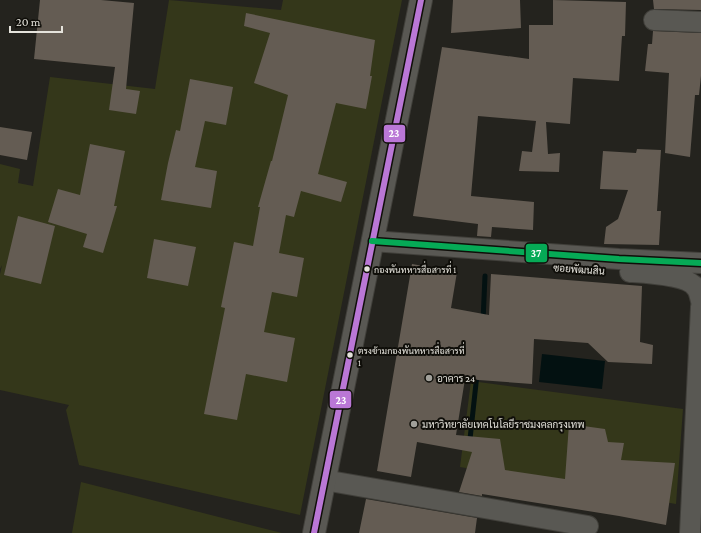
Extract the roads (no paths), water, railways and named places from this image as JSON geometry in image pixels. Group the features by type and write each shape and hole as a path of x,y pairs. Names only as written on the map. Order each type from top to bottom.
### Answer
{"main road":[{"path":"314,533 421,0"}],"street":[{"path":"654,20 701,22"},
{"path":"372,241 619,259 701,263"},
{"name":"ซอยพัฒนสิน","path":"423,244 465,256 526,265 653,274 686,280 697,288 701,301"},
{"path":"690,533 701,307"},
{"path":"324,480 588,526"}],"waterway":[{"path":"483,321 485,276"},
{"path":"470,439 477,374"}],"place":[{"name":"กองพันทหารสื่อสารที่ 1","path":"367,269"},
{"name":"ตรงข้ามกองพันทหารสื่อสารที่ 1","path":"350,355"},
{"name":"อาคาร 24","path":"429,378"},
{"name":"มหาวิทยาลัยเทคโนโลยีราชมงคลกรุงเทพ","path":"414,424"}]}
